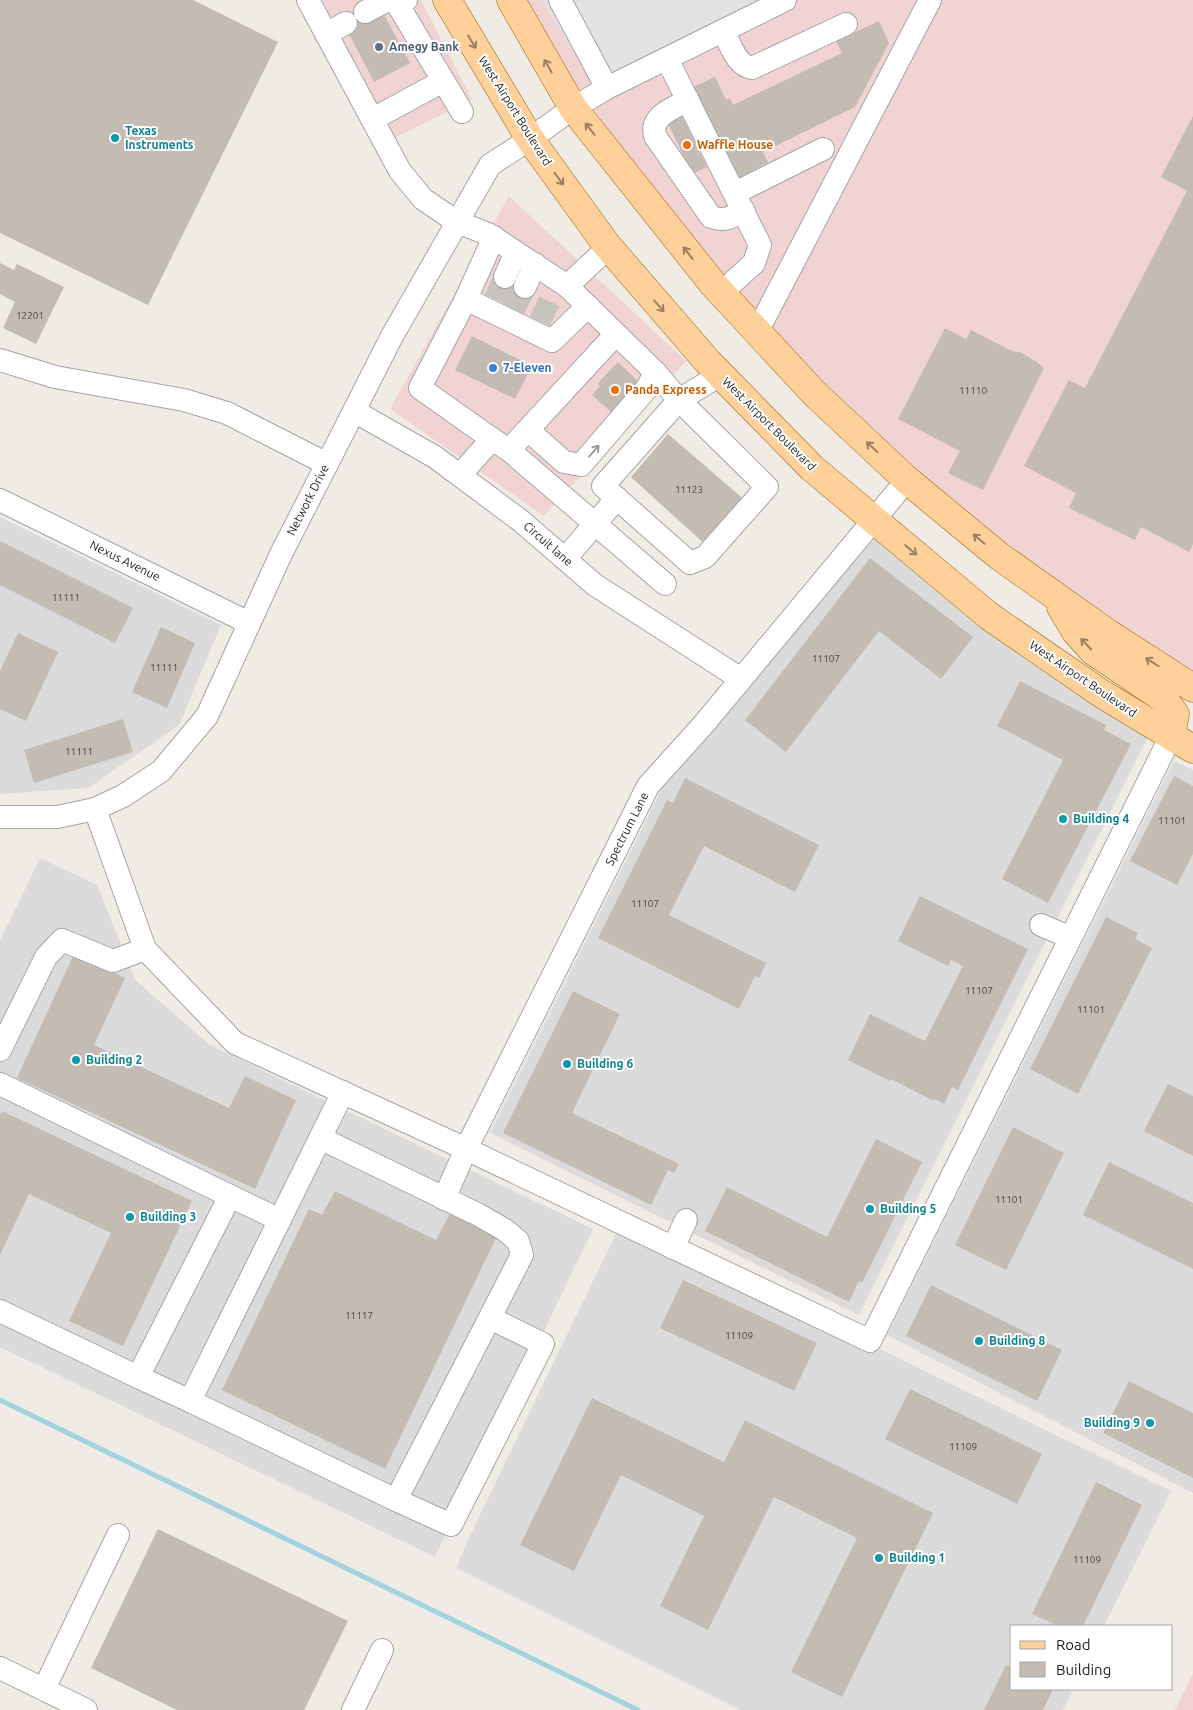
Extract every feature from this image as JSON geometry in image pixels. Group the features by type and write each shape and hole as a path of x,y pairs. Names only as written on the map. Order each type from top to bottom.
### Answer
{"main road":[{"name":"West Airport Boulevard","path":"447,0 530,139 609,247 720,375 812,468 989,616 1102,694 1182,742"},
{"path":"511,0 573,108 721,293 814,393 907,480 999,556 1108,634 1193,688"},
{"path":"1055,596 1076,632 1094,651 1164,699 1175,714 1182,742"}],"street":[{"path":"308,0 400,172 423,198 457,222 494,237 536,264 559,288 588,306 655,372 679,400 767,487 705,557 690,563 603,486 679,400 720,375"},
{"path":"560,0 608,88"},
{"name":"Network Drive","path":"0,816 57,817 95,809 123,796 161,771 207,716 281,554 391,338 490,165 573,108 608,88 785,0"},
{"path":"758,332 930,0"},
{"path":"326,34 355,18 397,1 462,112"},
{"path":"723,31 739,60 743,65 752,68 846,24"},
{"path":"667,59 760,246 754,263 721,293"},
{"path":"373,119 443,80"},
{"path":"688,100 654,122 653,129 655,136 712,217 719,220 728,218 739,202 822,149"},
{"path":"494,237 466,299 420,388 500,445 665,584"},
{"path":"559,288 609,247"},
{"path":"505,277 516,252"},
{"path":"525,286 536,264"},
{"path":"466,299 502,309 538,327 552,341 588,306"},
{"path":"460,475 500,445 528,430 616,334"},
{"path":"0,360 55,377 184,400 227,414 327,464"},
{"path":"528,430 564,462 581,465 648,387 655,372"},
{"name":"Circuit lane","path":"354,411 435,457 522,521 595,585 741,679"},
{"name":"Spectrum Lane","path":"444,1199 466,1149 648,786 703,725 907,480"},
{"path":"566,559 617,498"},
{"name":"Nexus Avenue","path":"0,500 250,623"},
{"path":"95,809 145,949 235,1043 466,1149 870,1342 1070,937 1182,742"},
{"path":"1041,925 1070,937"},
{"path":"0,1050 46,957 62,940 112,961 145,949"},
{"path":"0,1084 280,1220"},
{"path":"190,1401 343,1092"},
{"path":"320,1138 479,1215 505,1230 518,1241 522,1255 396,1500"},
{"path":"138,1377 230,1196"},
{"path":"672,1248 686,1220"},
{"path":"0,1311 451,1525 543,1344 490,1318"},
{"path":"44,1689 118,1535"},
{"path":"353,1710 382,1650"},
{"path":"0,1668 86,1710"}],"shaded area":[{"path":"322,0 421,0 472,100 392,139"},
{"path":"526,0 1193,0 1193,678 1000,546 835,403 701,258 567,72"},
{"path":"541,0 756,0 593,81"},
{"path":"509,196 686,361 544,516 390,409"},
{"path":"0,517 221,625 179,725 88,788 0,794"},
{"path":"875,538 1148,737 859,1315 490,1133 671,770"},
{"path":"1174,761 1193,770 1193,1493 887,1335"},
{"path":"40,858 97,885 136,981 210,1045 593,1229 435,1557 0,1347 0,941"},
{"path":"621,1223 1171,1491 1104,1625 1010,1625 1010,1690 1073,1690 1063,1710 740,1710 456,1568"},
{"path":"1193,1674 1193,1710 1175,1710"}],"building":[{"name":"Texas Instruments","path":"0,0 193,0 278,42 148,305 0,233"},
{"name":"Amegy Bank","path":"361,8 383,13 410,63 374,82 348,32 344,17"},
{"path":"879,21 889,43 855,107 763,152 768,162 735,180 693,87 715,77 726,100 730,98 733,105 842,53 836,41"},
{"name":"Waffle House","path":"682,116 707,167 692,174 668,123"},
{"path":"1193,116 1193,544 1189,552 1141,527 1135,540 1069,508 1076,493 1024,466 1069,380 1085,388 1187,191 1161,177"},
{"path":"0,263 14,270 17,264 64,287 36,344 3,328 15,302 0,294"},
{"path":"945,328 966,339 971,330 1012,351 1020,352 1044,368 983,490 948,473 960,451 898,419"},
{"name":"7-Eleven","path":"472,336 532,366 515,399 455,370"},
{"name":"Panda Express","path":"618,362 640,383 612,413 592,395 600,386 598,383"},
{"path":"668,434 747,502 708,547 631,477"},
{"path":"0,541 133,608 115,643 0,585"},
{"path":"870,558 973,637 941,679 879,631 786,752 745,720"},
{"path":"161,627 195,643 167,708 132,692"},
{"path":"18,633 58,652 26,721 0,709 0,671"},
{"name":"Building 4","path":"1020,681 1106,725 1104,730 1131,744 1048,903 1002,879 1063,760 997,726"},
{"path":"123,719 133,752 34,783 24,750"},
{"path":"1174,776 1193,786 1193,854 1177,885 1130,861"},
{"path":"685,778 819,845 795,892 704,846 669,915 766,963 759,978 755,976 739,1009 598,938 667,800 673,803"},
{"path":"920,896 1028,949 958,1090 952,1087 944,1104 935,1099 934,1101 891,1079 890,1081 848,1060 870,1014 925,1041 963,966 951,960 948,966 898,941"},
{"path":"1106,917 1138,933 1135,939 1152,948 1078,1094 1030,1069"},
{"name":"Building 2","path":"74,954 125,978 94,1045 229,1108 245,1076 296,1100 255,1189 17,1078"},
{"name":"Building 6","path":"573,991 620,1014 572,1113 679,1164 674,1173 668,1170 651,1205 503,1133"},
{"path":"1168,1084 1193,1096 1193,1156 1144,1131"},
{"name":"Building 3","path":"2,1111 192,1201 123,1346 69,1321 111,1233 29,1194 0,1255 0,1115"},
{"name":"Building 5","path":"1013,1127 1064,1153 1006,1270 955,1245"},
{"name":"Building 5","path":"876,1139 922,1162 862,1283 859,1281 849,1302 705,1231 727,1187 827,1237"},
{"path":"1109,1162 1193,1203 1193,1269 1083,1215"},
{"path":"335,1191 436,1240 450,1213 497,1236 385,1469 222,1390 309,1209 322,1215"},
{"path":"683,1280 817,1343 794,1391 660,1328"},
{"name":"Building 8","path":"931,1285 1062,1350 1037,1401 906,1336"},
{"name":"Building 9","path":"1129,1381 1193,1413 1193,1478 1103,1433"},
{"path":"910,1389 1042,1454 1017,1504 885,1439"},
{"name":"Building 1","path":"592,1398 724,1462 745,1420 933,1513 842,1697 791,1672 857,1538 774,1497 708,1630 660,1606 704,1516 621,1475 574,1571 520,1545"},
{"path":"1096,1482 1142,1505 1083,1625 1056,1625 1032,1614"},
{"path":"158,1529 348,1621 304,1710 177,1710 91,1668"},
{"path":"1006,1665 1010,1666 1010,1690 1053,1690 1043,1710 984,1710"}],"waterway":[{"path":"0,1400 638,1710"}],"tunnel":[{"path":"495,299 505,277"},
{"path":"514,309 525,287"},
{"path":"540,321 551,298"}],"place":[{"name":"Amegy Bank","path":"379,47"},
{"name":"Texas Instruments","path":"115,138"},
{"name":"Waffle House","path":"687,145"},
{"name":"7-Eleven","path":"493,368"},
{"name":"Panda Express","path":"615,390"},
{"name":"Building 4","path":"1063,819"},
{"name":"Building 2","path":"76,1060"},
{"name":"Building 6","path":"567,1064"},
{"name":"Building 5","path":"870,1209"},
{"name":"Building 3","path":"130,1217"},
{"name":"Building 8","path":"979,1341"},
{"name":"Building 9","path":"1150,1423"},
{"name":"Building 1","path":"879,1558"}]}
